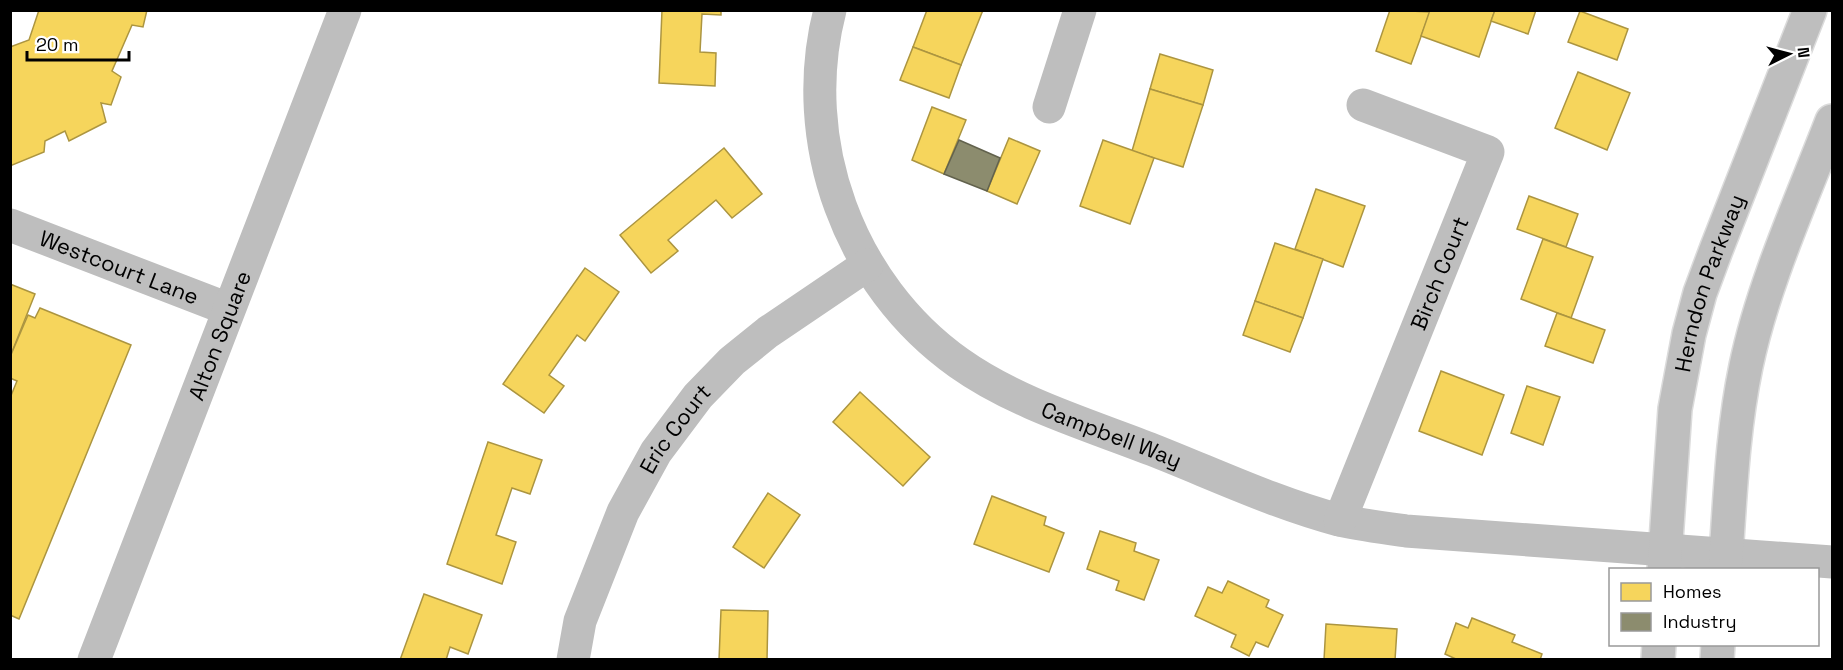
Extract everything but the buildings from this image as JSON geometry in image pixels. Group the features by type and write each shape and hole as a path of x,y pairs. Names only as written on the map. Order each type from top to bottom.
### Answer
{"street":[{"name":"Alton Square","path":"94,660 345,10"},
{"name":"Campbell Way","path":"830,10 821,54 819,86 824,146 836,197 856,244 886,293 918,329 959,363 1010,393 1283,501 1340,520 1406,531 1665,560 1833,562"},
{"path":"1048,107 1080,10"},
{"name":"Herndon Parkway","path":"1665,560 1675,409 1689,334 1700,293 1810,10"},
{"name":"Birch Court","path":"1340,520 1488,152 1363,105"},
{"path":"1726,562 1733,450 1746,364 1768,288 1833,121"},
{"name":"Westcourt Lane","path":"10,225 228,309"},
{"name":"Eric Court","path":"573,660 580,621 623,512 656,453 677,424 698,396 732,361 768,332 867,265"}]}
